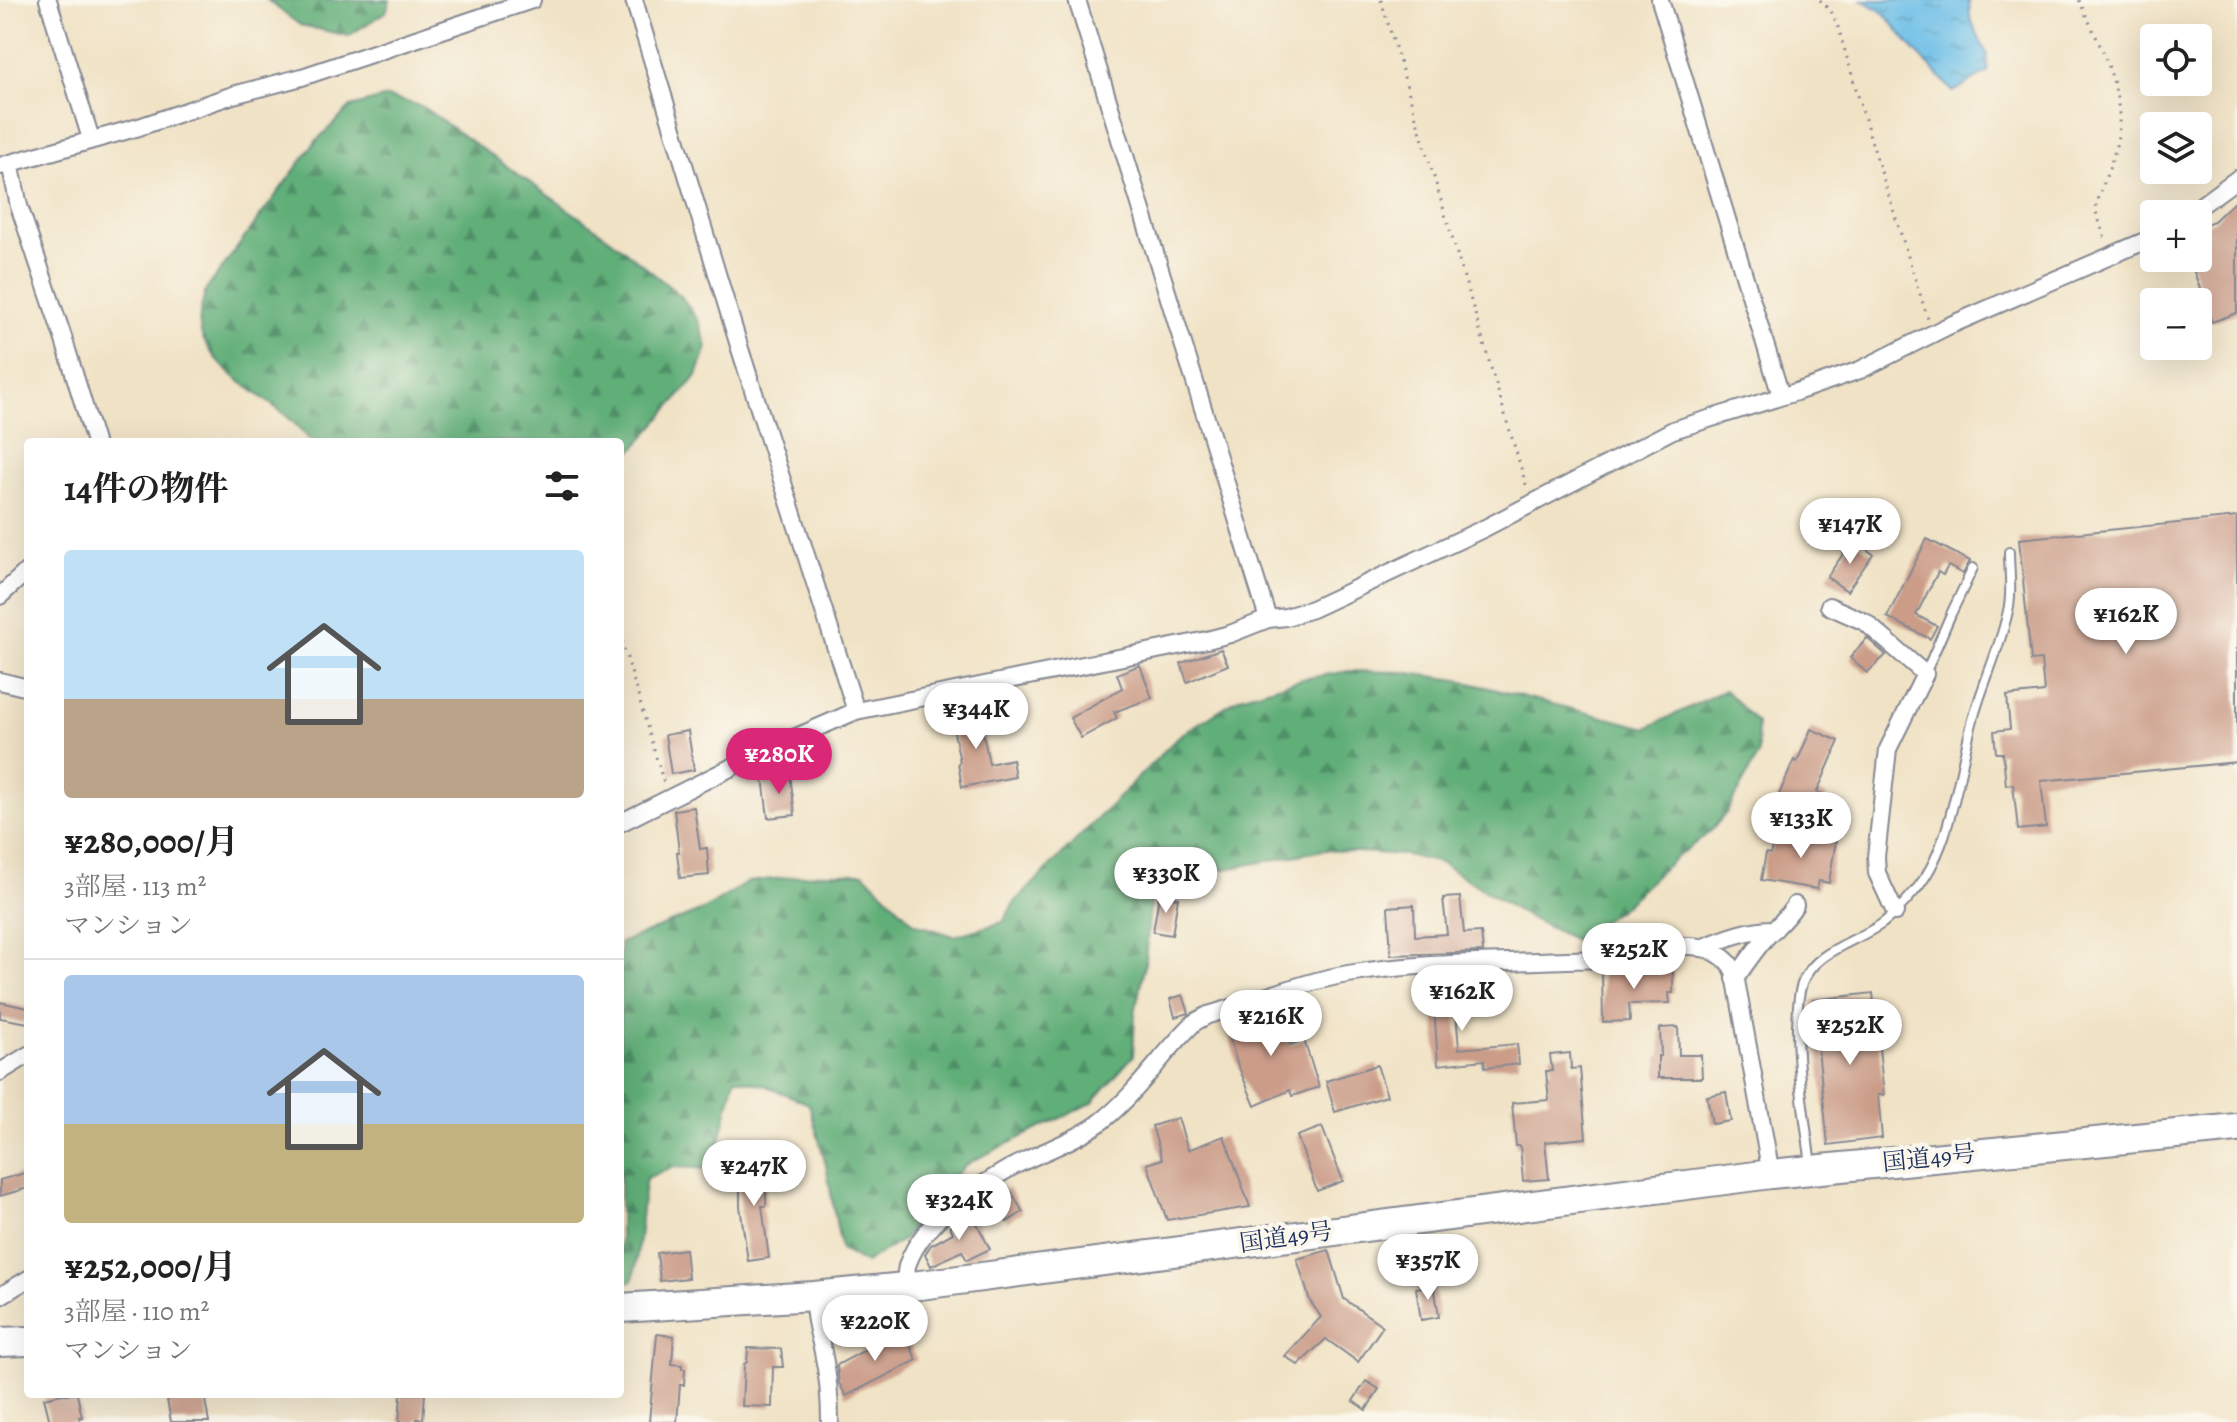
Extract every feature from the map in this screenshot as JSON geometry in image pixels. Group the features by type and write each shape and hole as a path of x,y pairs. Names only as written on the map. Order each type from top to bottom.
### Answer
{"highway":[{"name":"国道49号","path":"624,1308 905,1287 1771,1174 2237,1128"},
{"path":"0,1342 24,1341"}],"street":[{"path":"48,0 91,139"},
{"path":"94,438 59,323 5,165 302,77 532,0"},
{"path":"634,0 740,349 856,711"},
{"path":"1077,0 1268,619"},
{"path":"1660,0 1781,396"},
{"path":"2208,200 2237,179"},
{"path":"624,821 764,751 856,711 1207,640 1268,619 1312,609 1485,528 1673,430 1860,370 1933,334 2140,243"},
{"path":"0,596 24,574"},
{"path":"1829,606 1865,622 1925,674 1892,736 1885,761 1876,857 1881,884 1895,912"},
{"path":"0,681 24,687"},
{"path":"1735,979 1749,957 1795,905"},
{"path":"1701,948 1739,933 1775,929"},
{"path":"905,1287 907,1265 924,1234 942,1215 1010,1168 1096,1125 1124,1102 1195,1022 1208,1015 1327,979 1373,970 1629,958 1665,949 1691,947 1701,948 1727,960 1733,968 1771,1174"},
{"path":"0,1072 24,1057"},
{"path":"0,1296 24,1281"},
{"path":"814,1296 813,1310 824,1354 830,1422"}],"lane":[{"path":"1812,1170 1797,1047 1798,999 1802,982 1829,953 1863,936 1895,912 1917,889 1932,864 1944,835 1974,717 2004,629 2010,602 2009,552"},
{"path":"1925,674 1973,568"}],"path":[{"path":"1381,0 1532,503"},
{"path":"1820,0 1832,13 1838,27 1933,334"},
{"path":"2079,0 2107,64 2118,111 2116,146 2096,203 2096,212 2111,256"},
{"path":"624,647 669,799"}],"green space":[{"path":"267,0 390,0 386,12 348,36 300,25"},
{"path":"387,97 421,106 612,240 681,296 699,322 707,347 697,376 624,460 624,438 308,438 290,419 216,359 201,333 200,312 206,290 316,141 351,107"},
{"path":"1349,671 1402,672 1458,680 1647,728 1725,690 1757,723 1758,755 1727,812 1710,832 1674,859 1620,909 1575,940 1524,915 1441,863 1405,855 1324,850 1170,877 1151,897 1145,963 1135,1013 1133,1056 1092,1103 970,1162 939,1190 904,1239 865,1263 841,1250 826,1165 809,1104 764,1085 735,1078 713,1169 674,1167 646,1178 633,1281 624,1282 624,941 705,909 748,882 824,873 864,873 914,923 954,936 1003,922 1014,903 1179,736 1240,697 1302,679"}],"water":[{"path":"1862,0 1969,0 1970,18 1987,54 1988,72 1953,92 1884,13"}],"building":[{"path":"2237,199 2237,313 2212,322 2212,288 2200,288 2194,272 2212,272 2214,221"},
{"path":"2237,517 2237,762 2041,781 2046,827 2018,830 2013,784 2006,785 2003,753 1996,753 1994,731 2010,729 2007,696 2044,692 2041,660 2031,661 2019,539"},
{"path":"1927,539 1970,561 1963,574 1948,566 1943,575 1938,572 1916,615 1937,626 1930,639 1887,617"},
{"path":"1853,540 1873,554 1847,591 1827,577"},
{"path":"1867,638 1886,655 1867,673 1850,658"},
{"path":"1221,649 1228,665 1187,682 1181,663"},
{"path":"1140,665 1152,698 1114,712 1117,718 1081,738 1070,718 1122,688 1117,674"},
{"path":"978,706 989,764 1012,759 1015,777 962,787 950,712"},
{"path":"1811,729 1839,741 1817,792 1827,796 1817,821 1775,804"},
{"path":"688,731 694,770 671,774 665,735"},
{"path":"790,774 795,815 768,818 763,777"},
{"path":"694,807 700,849 707,848 709,875 680,878 674,810"},
{"path":"1809,829 1837,834 1829,883 1819,881 1817,889 1761,880 1766,853 1770,854 1775,836 1807,844"},
{"path":"1159,895 1178,898 1172,935 1153,932"},
{"path":"1460,897 1464,933 1481,932 1483,952 1391,955 1388,907 1414,905 1415,936 1447,934 1443,898"},
{"path":"1673,967 1670,1003 1629,1004 1630,1021 1603,1022 1602,972"},
{"path":"1448,975 1449,987 1454,986 1459,1049 1517,1044 1519,1064 1485,1068 1484,1060 1438,1065 1432,976"},
{"path":"1873,993 1884,1095 1878,1095 1882,1138 1828,1145 1813,1000"},
{"path":"1183,995 1189,1013 1175,1017 1170,999"},
{"path":"0,1002 24,1007 24,1022 0,1018"},
{"path":"1278,1010 1290,1045 1304,1040 1319,1087 1292,1096 1290,1090 1255,1106 1226,1026"},
{"path":"1678,1027 1679,1055 1701,1055 1702,1078 1658,1078 1660,1028"},
{"path":"1570,1053 1571,1069 1580,1068 1586,1138 1545,1142 1549,1179 1523,1181 1512,1103 1549,1100 1546,1071 1552,1071 1550,1055"},
{"path":"1377,1065 1387,1096 1335,1112 1326,1081"},
{"path":"1726,1092 1731,1121 1712,1124 1707,1096"},
{"path":"1178,1118 1188,1150 1224,1136 1250,1207 1167,1220 1147,1164 1162,1159 1152,1126"},
{"path":"1322,1127 1343,1181 1317,1191 1297,1136"},
{"path":"750,1156 766,1156 766,1206 762,1206 769,1258 748,1261 740,1206 740,1169 750,1169"},
{"path":"24,1173 24,1189 0,1196 0,1180"},
{"path":"1009,1188 1023,1212 1007,1222 993,1197"},
{"path":"972,1214 990,1249 967,1260 962,1251 931,1266 925,1254 931,1245 953,1233 950,1226"},
{"path":"685,1249 688,1278 660,1281 657,1253"},
{"path":"1329,1250 1344,1299 1383,1326 1358,1362 1326,1339 1298,1365 1285,1356 1321,1317 1310,1301 1297,1259"},
{"path":"1434,1285 1439,1317 1421,1320 1416,1288"},
{"path":"902,1330 917,1360 846,1396 839,1383 837,1365"},
{"path":"657,1334 674,1336 672,1364 682,1365 685,1369 684,1385 680,1385 677,1422 649,1422"},
{"path":"748,1348 781,1349 783,1367 773,1367 772,1407 742,1406"},
{"path":"1366,1381 1379,1389 1366,1410 1353,1401"},
{"path":"44,1398 78,1398 81,1422 50,1422"},
{"path":"167,1398 205,1398 209,1422 171,1422"},
{"path":"401,1398 425,1398 423,1420 399,1422"}]}
